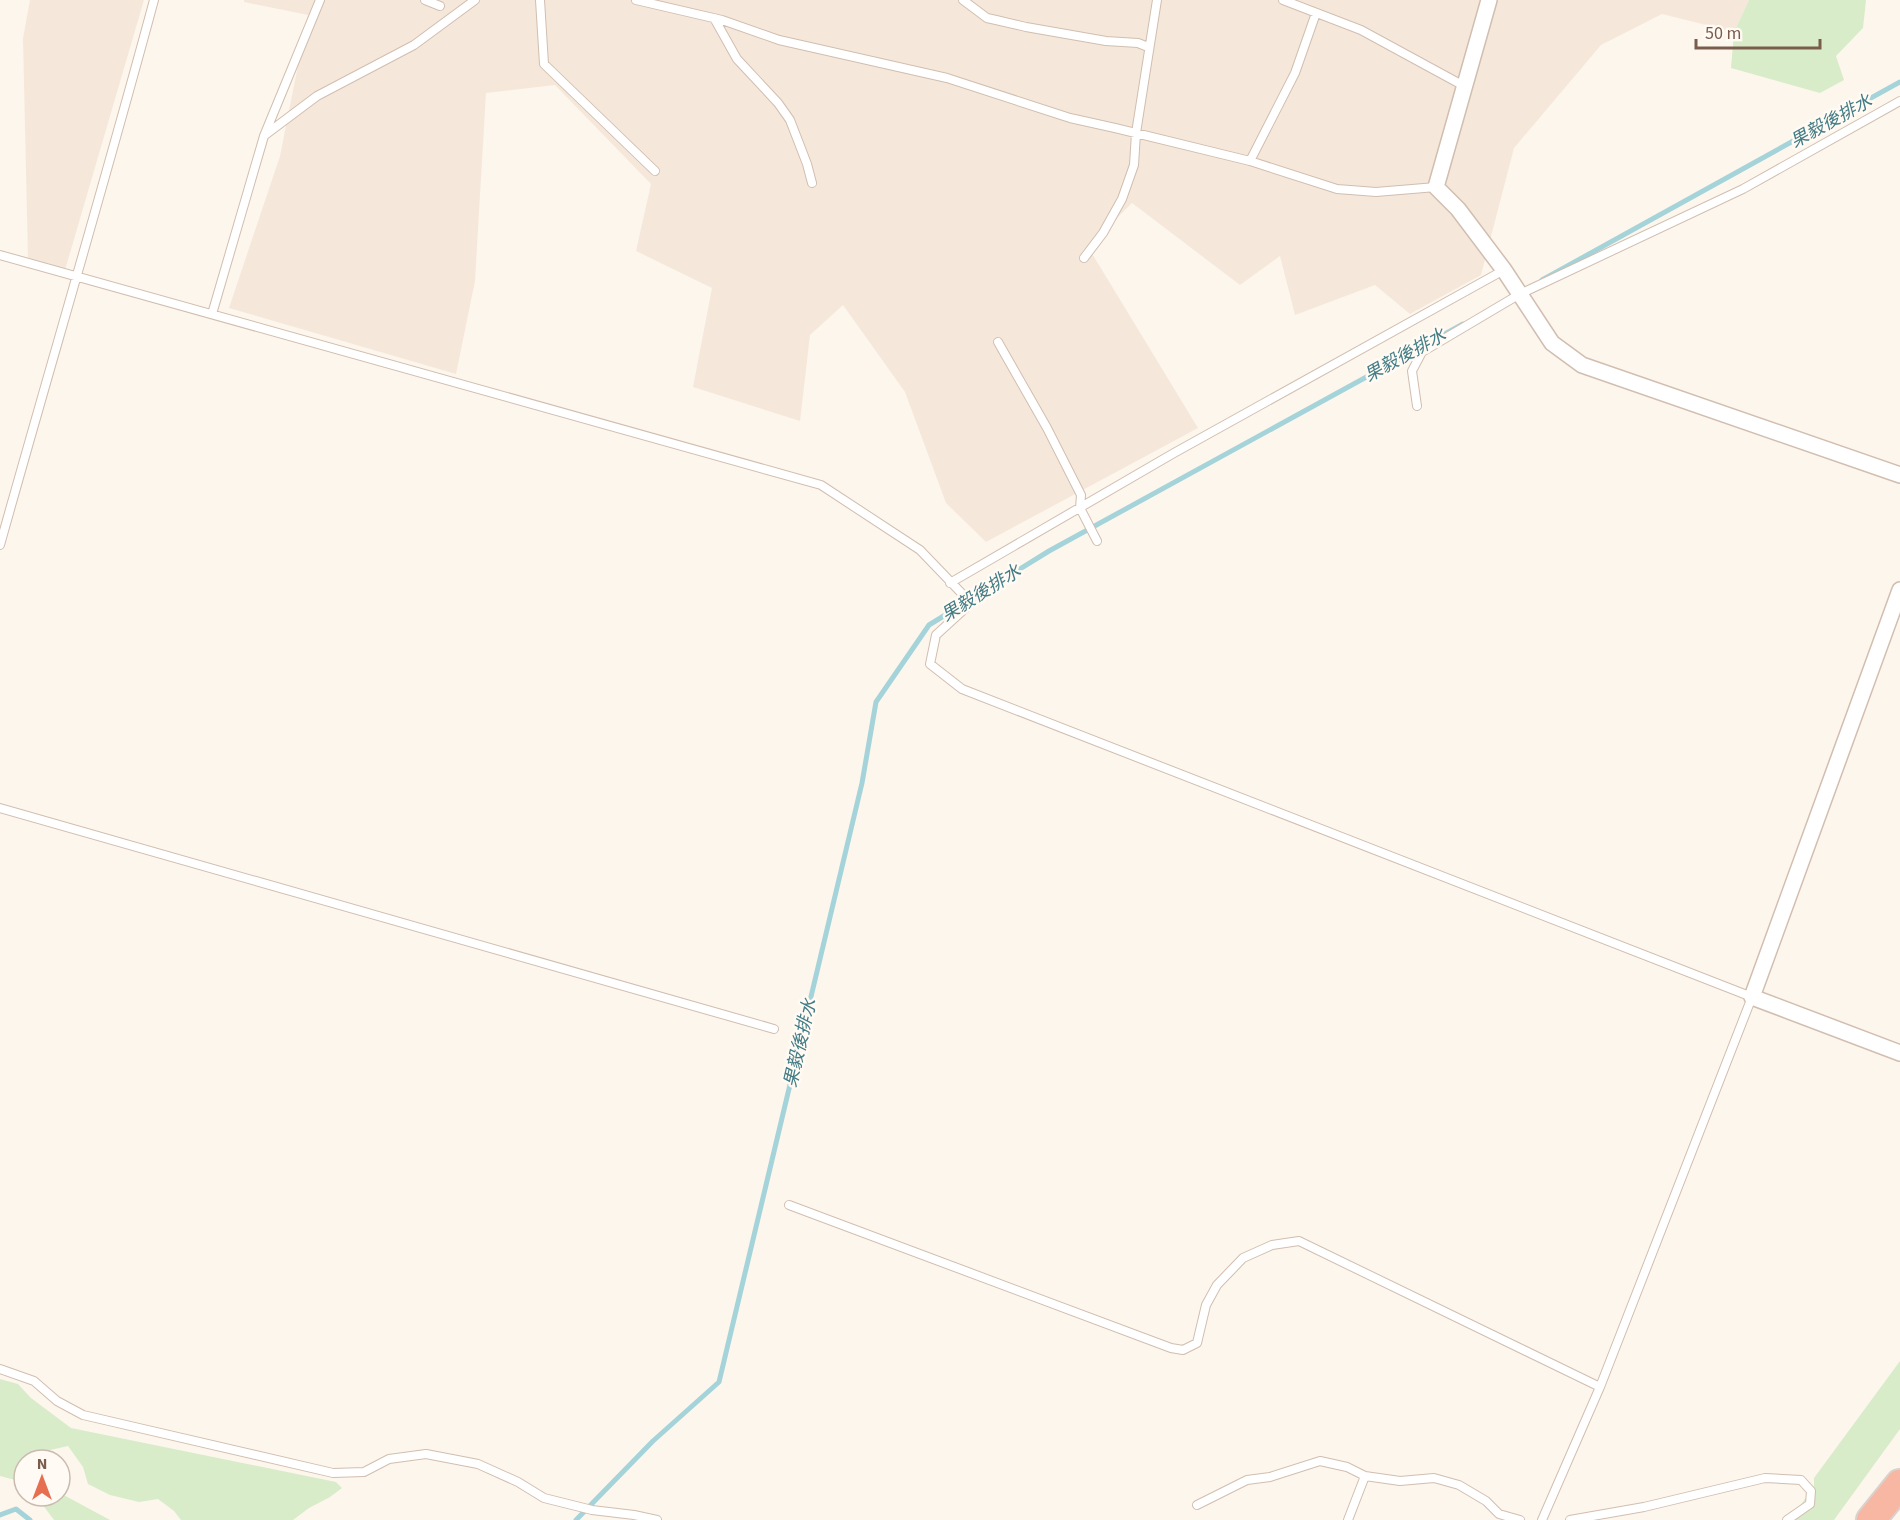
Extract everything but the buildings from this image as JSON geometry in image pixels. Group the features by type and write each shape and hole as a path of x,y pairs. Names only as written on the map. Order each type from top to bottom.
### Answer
{"highway":[{"path":"1871,1520 1900,1484"}],"street":[{"path":"1489,0 1436,188 1458,209 1504,270 1552,343 1582,365 1900,475"},
{"path":"1900,590 1752,997 1900,1053"}],"lane":[{"path":"0,545 75,277 109,167 154,0"},
{"path":"212,314 264,136 320,0"},
{"path":"425,0 440,6"},
{"path":"264,136 317,96 414,45 475,0"},
{"path":"540,0 544,64 656,171"},
{"path":"636,0 714,18 779,40 947,78 1070,118 1250,161 1337,189 1376,192 1436,188"},
{"path":"963,0 987,18 1106,41 1138,43 1148,47"},
{"path":"1084,258 1103,233 1122,199 1134,165 1136,133 1157,0"},
{"path":"1283,0 1360,30 1464,86"},
{"path":"1250,161 1295,72 1316,13"},
{"path":"714,18 737,59 778,103 790,120 812,183"},
{"path":"1418,406 1412,371 1422,352 1520,294 1743,189 1900,101"},
{"path":"0,255 821,485 920,550 971,603 936,635 930,664 962,689 1752,997 1600,1387 1542,1520"},
{"path":"950,583 1174,453 1504,270"},
{"path":"998,342 1047,428 1081,495 1080,508 1097,540"},
{"path":"0,808 774,1029"},
{"path":"789,1205 1171,1348 1183,1350 1197,1343 1206,1305 1217,1285 1243,1258 1272,1245 1299,1241 1600,1387"},
{"path":"0,1369 33,1381 57,1401 82,1415 333,1473 364,1472 389,1460 426,1454 478,1464 518,1482 544,1498 592,1510 657,1520"},
{"path":"1197,1505 1247,1480 1270,1477 1320,1461 1347,1467 1365,1476 1400,1481 1434,1478 1459,1485 1486,1501 1499,1514 1520,1520"},
{"path":"1348,1520 1365,1476"},
{"path":"1570,1520 1644,1507 1765,1478 1801,1480 1811,1491 1810,1504 1787,1520"}],"shaded area":[{"path":"30,0 144,0 65,270 28,260 23,38"},
{"path":"244,0 1749,0 1734,32 1662,14 1601,45 1514,148 1481,275 1410,314 1375,285 1295,315 1280,256 1240,285 1132,203 1088,247 1198,428 986,542 946,503 905,392 843,305 810,335 800,421 693,387 712,288 636,251 651,184 555,85 486,93 475,281 456,374 229,308 280,156 308,15 244,2"}],"green space":[{"path":"1749,0 1866,0 1863,28 1836,56 1844,80 1820,93 1731,68 1734,32"},
{"path":"1900,1361 1900,1429 1834,1520 1790,1520 1814,1486 1814,1478"},
{"path":"0,1379 18,1384 31,1398 71,1428 336,1482 342,1488 293,1520 181,1520 174,1511 158,1499 139,1502 110,1495 88,1484 83,1467 72,1452 72,1448 68,1446 12,1448 12,1479 0,1476"},
{"path":"72,1499 110,1520 54,1520 45,1508 72,1508"}],"waterway":[{"name":"果毅後排水","path":"1542,280 1900,82"},
{"name":"果毅後排水","path":"576,1520 653,1441 719,1382 862,783 876,702 929,625 1049,551 1463,324"},
{"name":"果毅後排水","path":"0,1515 16,1509 30,1520"}]}
